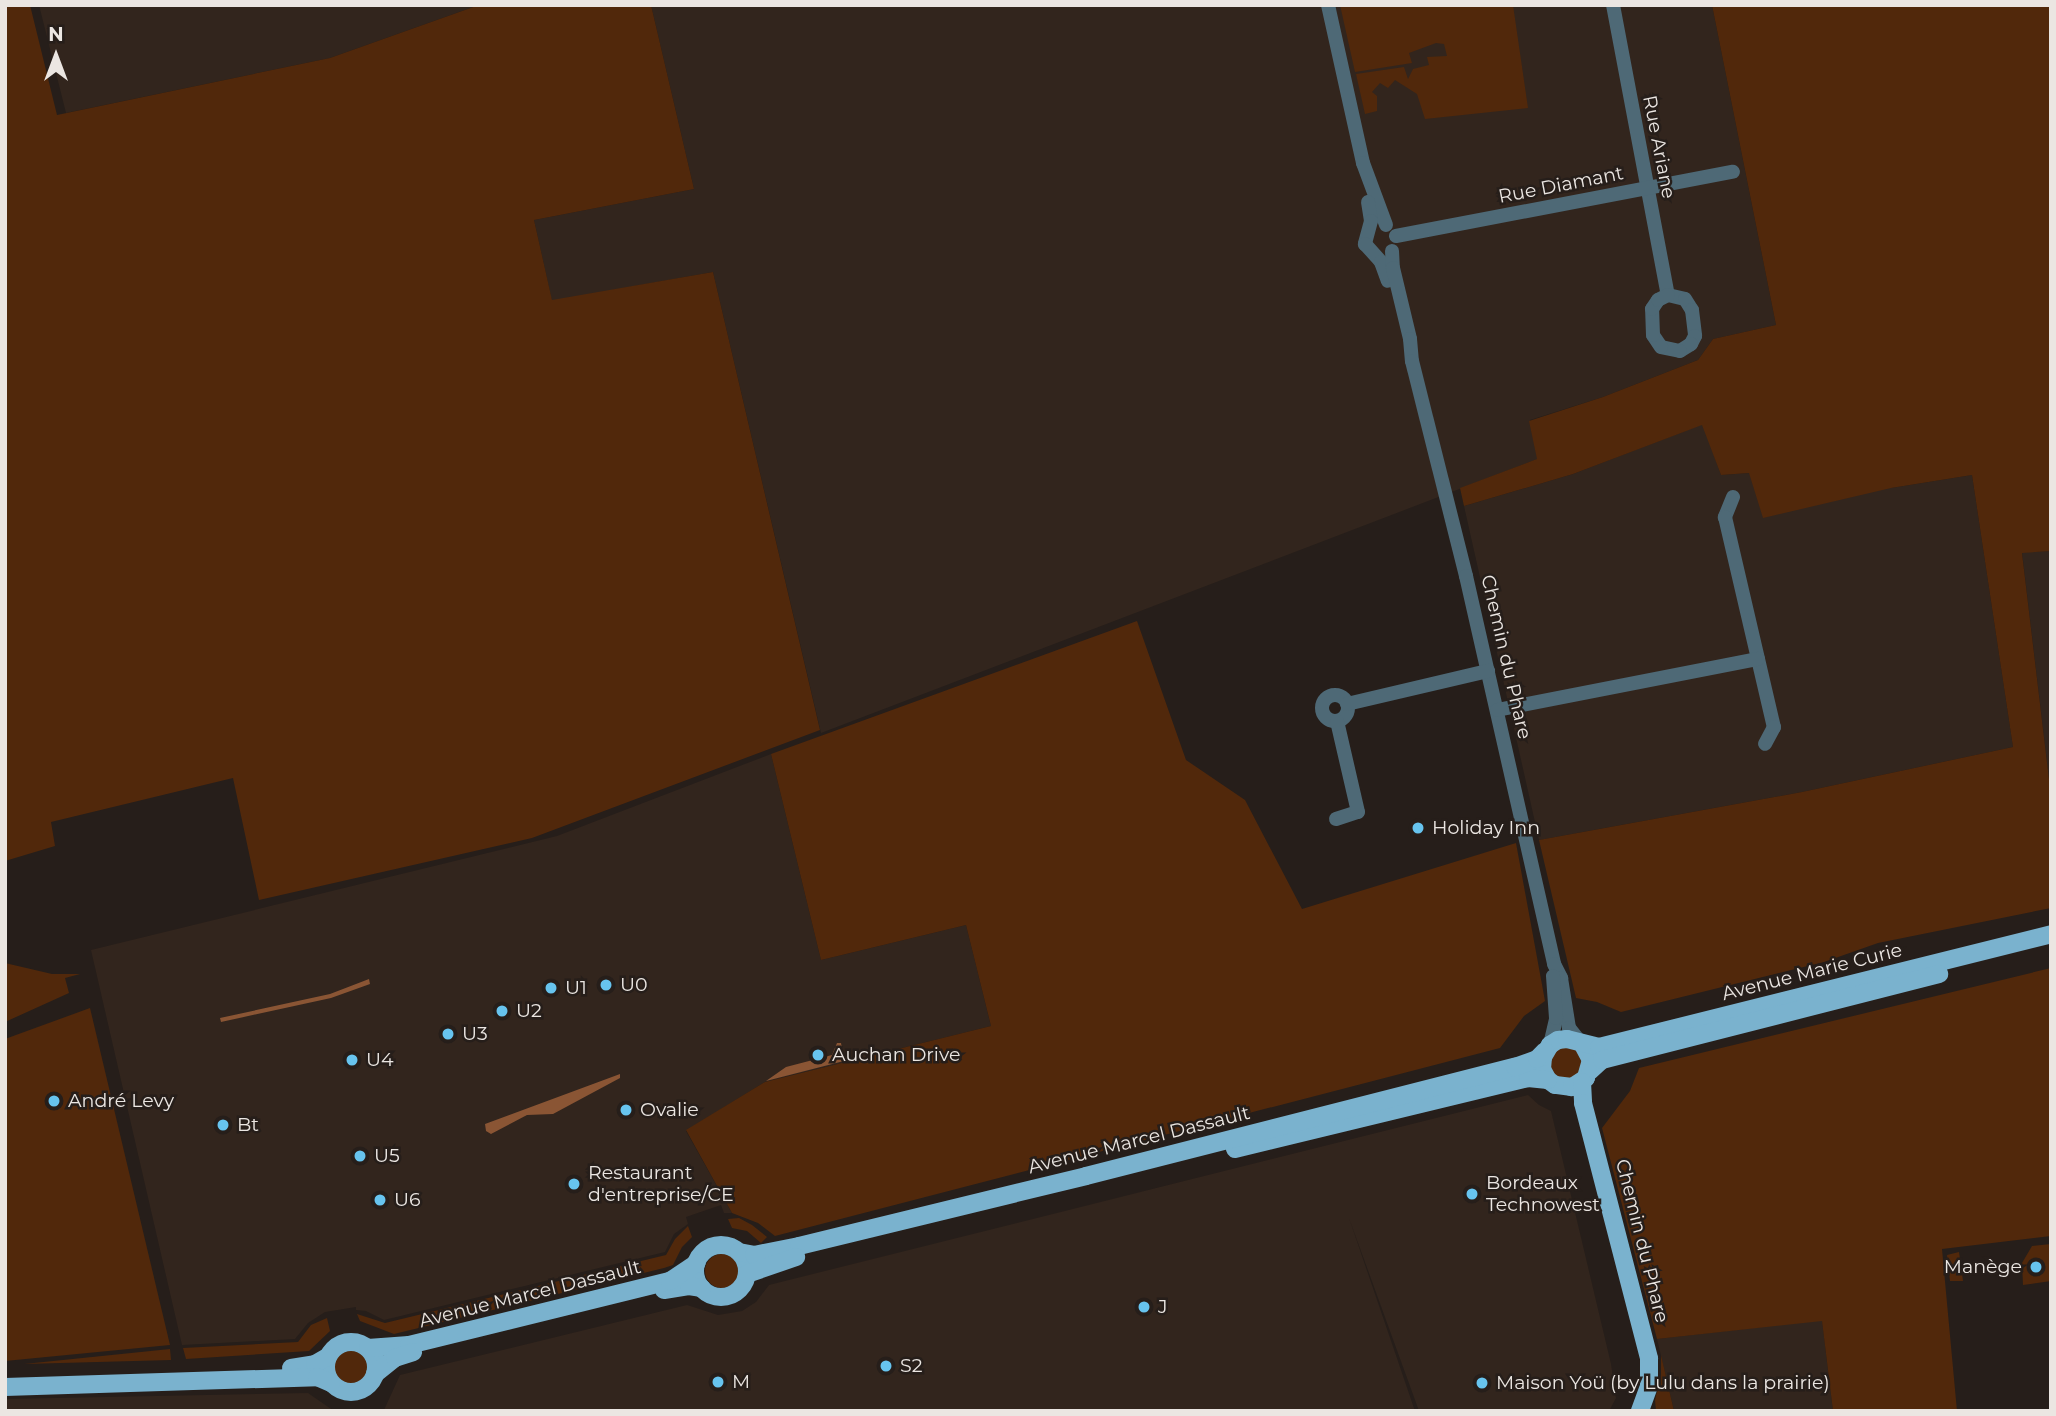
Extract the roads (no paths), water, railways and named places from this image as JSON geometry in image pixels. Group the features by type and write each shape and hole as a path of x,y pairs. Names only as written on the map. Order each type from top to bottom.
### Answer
{"main road":[{"name":"Avenue Marie Curie","path":"1583,1045 1598,1047 2051,934"},
{"name":"Avenue Marie Curie","path":"1586,1076 1602,1060 2051,946"},
{"path":"1567,1039 1583,1045 1591,1060 1586,1076 1555,1084 1542,1063 1548,1048 1567,1039"},
{"name":"Avenue Marcel Dassault","path":"739,1252 754,1255 799,1246 1099,1173 1515,1067 1537,1059 1548,1048"},
{"name":"Chemin du Phare","path":"1586,1076 1583,1103 1649,1359 1649,1386 1640,1411"},
{"name":"Avenue Marcel Dassault","path":"747,1274 780,1261 1516,1081 1555,1084"},
{"name":"Chemin du Phare","path":"1555,1084 1573,1106 1636,1347 1639,1376 1629,1411"},
{"path":"726,1246 739,1252 744,1258 747,1274 741,1287 730,1295 717,1296 702,1288 696,1272 697,1263 711,1247 726,1246"},
{"name":"Avenue Marcel Dassault","path":"368,1348 409,1345 670,1281 697,1263"},
{"name":"Avenue Marcel Dassault","path":"375,1374 406,1354 670,1289 689,1286 702,1288"},
{"path":"5,1377 302,1367 327,1357 335,1348 349,1342 368,1348 375,1360 375,1374 369,1385 357,1392 343,1391 317,1377 5,1387"},
{"path":"327,1357 326,1371 331,1383"},
{"path":"1649,1386 1652,1411"}],"street":[{"path":"1328,5 1363,163 1386,225 1396,236 1392,251 1384,256 1374,254 1365,244 1371,212 1362,176 1363,163"},
{"name":"Rue Ariane","path":"1613,5 1668,295"},
{"name":"Rue Diamant","path":"1396,236 1733,172"},
{"path":"1369,229 1377,224 1386,225"},
{"name":"Chemin du Phare","path":"1392,251 1412,361 1488,671 1554,964 1556,1018 1548,1048"},
{"name":"Chemin du Phare","path":"1374,254 1385,271 1402,338 1412,361"},
{"path":"1733,497 1725,517 1774,727 1765,744"},
{"path":"1497,710 1758,659"},
{"path":"1348,704 1488,671"},
{"path":"1336,819 1358,812 1336,721 1324,715 1323,703 1329,696 1338,695 1348,704"},
{"path":"1336,721 1345,716 1348,704"},
{"name":"Chemin du Phare","path":"1554,964 1561,978 1569,1027 1583,1045"}],"place":[{"name":"Holiday Inn","path":"1418,828"},
{"name":"U0","path":"606,985"},
{"name":"U1","path":"551,988"},
{"name":"U2","path":"502,1011"},
{"name":"U3","path":"448,1034"},
{"name":"Auchan Drive","path":"818,1055"},
{"name":"U4","path":"352,1060"},
{"name":"André Levy","path":"54,1101"},
{"name":"Ovalie","path":"626,1110"},
{"name":"Bt","path":"223,1125"},
{"name":"U5","path":"360,1156"},
{"name":"Restaurant d'entreprise/CE","path":"574,1184"},
{"name":"Bordeaux Technowest","path":"1472,1194"},
{"name":"U6","path":"380,1200"},
{"name":"Manège","path":"2036,1267"},
{"name":"J","path":"1144,1307"},
{"name":"S2","path":"886,1366"},
{"name":"M","path":"718,1382"},
{"name":"Maison Yoü (by Lulu dans la prairie)","path":"1482,1383"}]}
